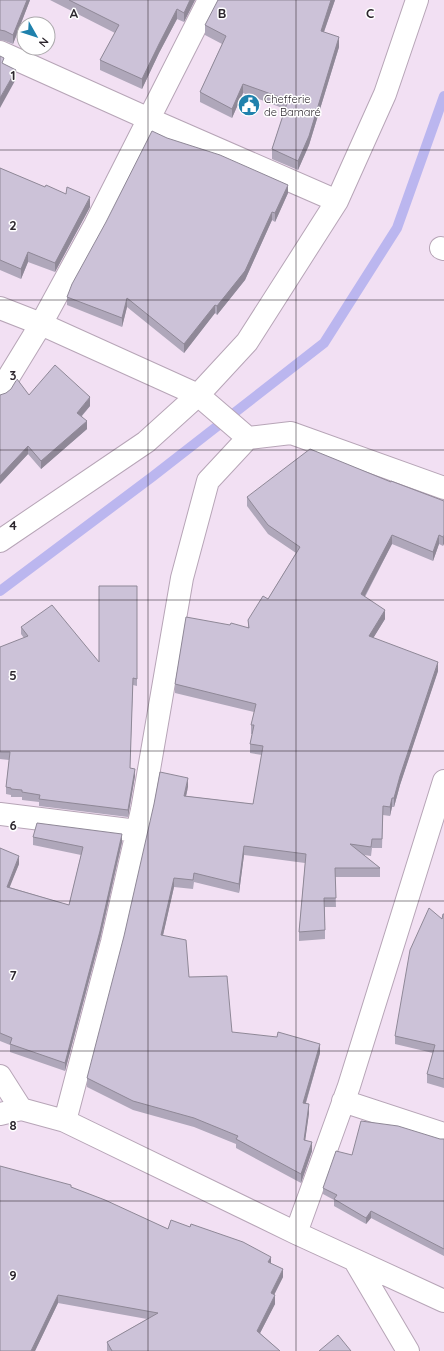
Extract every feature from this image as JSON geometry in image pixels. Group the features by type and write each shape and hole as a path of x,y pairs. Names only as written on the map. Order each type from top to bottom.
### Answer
{"street":[{"path":"0,391 41,324 96,225 148,119 210,0"},
{"path":"0,541 146,442 198,396 247,342 337,201 385,94 417,0"},
{"path":"0,52 148,119 337,201"},
{"path":"0,308 41,324 198,396 248,438"},
{"path":"65,1121 112,942 142,810 182,578 208,481 248,438 291,433 444,488"},
{"path":"296,1233 343,1101 444,781"},
{"path":"0,814 137,831"},
{"path":"0,1076 21,1109"},
{"path":"343,1101 444,1134"},
{"path":"0,1114 21,1109 65,1121 296,1233 444,1301"},
{"path":"355,1261 408,1351"}],"building":[{"path":"0,0 27,0 21,16 16,16 16,28 13,35 0,30"},
{"path":"69,0 190,0 184,13 177,9 142,79 100,60 119,25"},
{"path":"218,0 331,0 321,31 339,37 309,136 298,161 272,149 288,100 243,84 232,109 200,92 226,36 205,25"},
{"path":"0,56 4,58 2,63 16,70 0,98"},
{"path":"152,131 167,138 220,155 288,185 275,213 272,212 245,271 217,306 215,305 184,344 127,298 122,318 67,297 72,284 106,222"},
{"path":"0,168 66,194 67,187 90,197 55,263 28,252 21,269 0,260"},
{"path":"55,365 90,397 77,413 87,421 41,461 28,446 0,476 0,395 11,389 17,379 29,395"},
{"path":"310,449 391,482 444,501 444,535 443,537 439,535 433,552 392,535 361,594 385,610 369,636 438,662 394,798 392,798 390,807 383,806 382,839 372,839 371,847 350,844 380,868 335,868 336,898 324,898 325,930 299,932 306,854 244,846 239,884 194,873 193,880 174,878 161,935 186,940 189,977 227,976 232,1032 277,1037 278,1032 320,1044 303,1103 309,1104 304,1140 312,1142 301,1174 236,1139 238,1136 194,1118 133,1101 87,1078 124,936 160,772 188,778 184,796 253,804 263,746 250,744 254,725 251,725 256,704 175,684 186,617 230,625 231,623 249,628 248,620 263,596 268,599 300,547 268,525 247,497"},
{"path":"99,586 137,586 137,679 133,678 130,768 135,769 128,810 39,799 40,795 22,792 22,790 6,787 10,752 0,752 0,647 28,636 21,627 52,605 99,662"},
{"path":"37,823 122,834 100,931 65,1063 10,1044 12,1038 0,1033 0,848 19,856 7,887 69,905 83,847 33,837"},
{"path":"429,908 442,919 444,914 444,1079 427,1074 435,1045 395,1036 410,950"},
{"path":"361,1121 398,1126 444,1139 444,1249 371,1211 366,1218 334,1199 337,1195 323,1188 336,1151 352,1155"},
{"path":"0,1166 71,1185 71,1187 105,1200 168,1229 171,1220 190,1227 191,1224 243,1242 271,1257 268,1262 283,1269 271,1293 275,1295 257,1331 280,1351 112,1351 107,1342 158,1313 58,1295 31,1351 0,1351"},
{"path":"338,1335 351,1351 319,1351"}],"waterway":[{"path":"0,591 152,477 324,343 397,228 444,96"}],"place":[{"name":"Chefferie de Bamaré","path":"249,105"}]}
